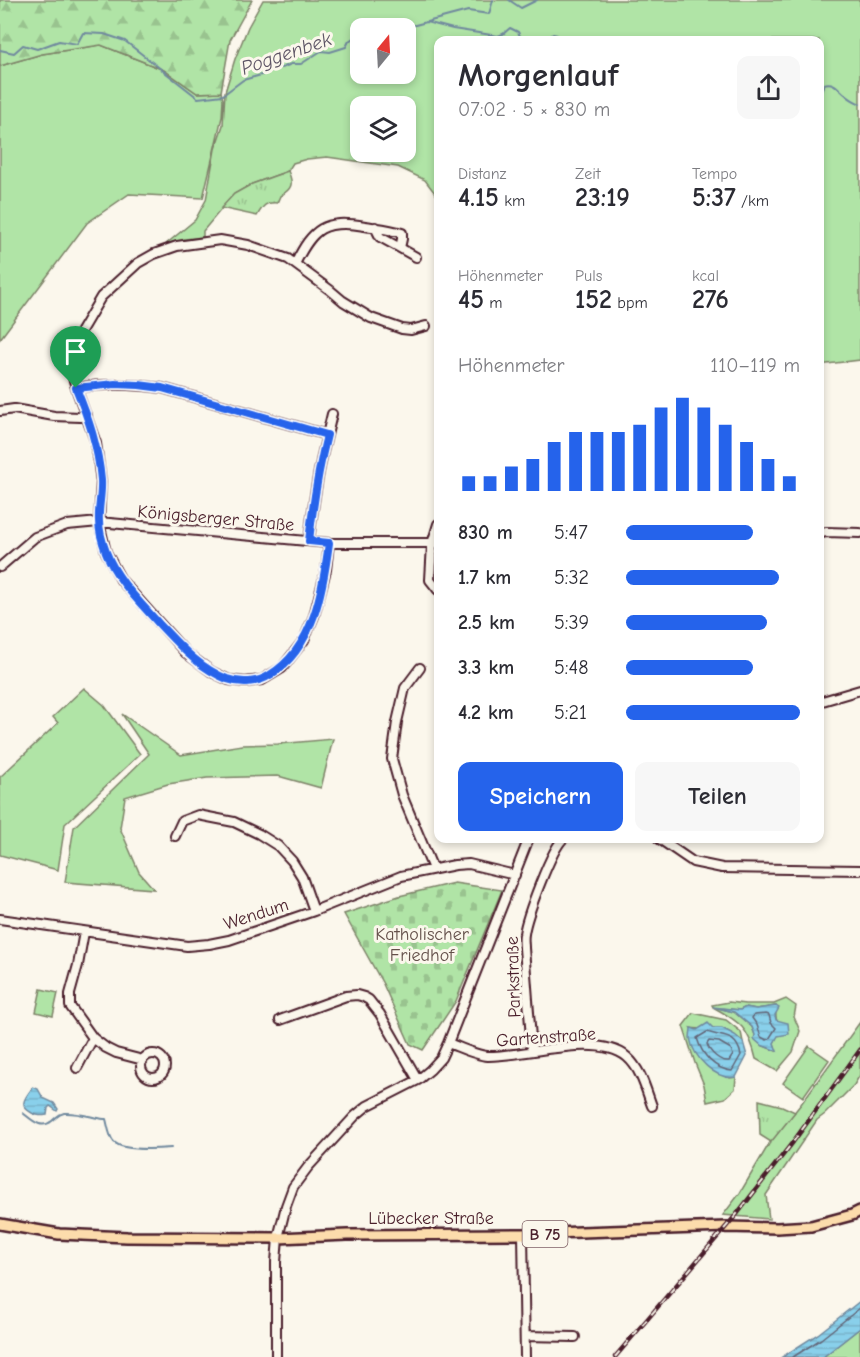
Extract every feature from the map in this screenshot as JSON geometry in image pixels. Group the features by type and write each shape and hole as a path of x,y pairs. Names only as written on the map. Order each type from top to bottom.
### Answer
{"main road":[{"name":"Lübecker Straße","path":"0,1224 56,1233 127,1238 278,1238 347,1234 523,1234 726,1227 777,1228 811,1226 860,1211"}],"street":[{"path":"295,264 303,248 317,230 335,223 344,222 402,232 400,248"},
{"path":"375,227 380,237 416,257"},
{"path":"329,543 326,570 314,616 304,640 282,668 262,680 245,682 229,680 212,672 186,653 121,580 106,552 99,522 101,482 96,443 70,366 81,332 101,297 138,263 154,254 177,246 220,240 248,245 281,256 343,301 371,318 402,329 411,330 426,326"},
{"path":"76,388 115,384 162,388 327,435"},
{"path":"0,411 14,409 54,416 87,416"},
{"path":"309,541 321,461 333,414"},
{"name":"Königsberger Straße","path":"0,567 35,537 67,525 99,522 329,543 434,544"},
{"path":"824,533 860,533"},
{"path":"434,551 430,580 434,585"},
{"path":"420,668 405,688 392,759 402,795 433,869"},
{"path":"824,701 860,690"},
{"path":"175,836 182,821 198,815 234,822 259,834 278,846 292,861 302,877 314,911"},
{"path":"276,1357 276,1262 278,1238 289,1197 308,1167 355,1116 367,1106 418,1080 441,1058 527,843"},
{"name":"Parkstraße","path":"532,1052 524,933 532,907 559,843"},
{"path":"665,843 693,862 722,868 860,870"},
{"name":"Wendum","path":"0,919 187,946 229,940 314,911 401,876 433,869 469,864 515,875"},
{"path":"84,932 70,994 70,1006 93,1038 106,1048 142,1060"},
{"path":"280,1020 346,996 364,997 380,1014 418,1080"},
{"path":"77,1068 93,1038"},
{"name":"Gartenstraße","path":"448,1043 485,1056 586,1046 614,1049 628,1058 641,1076 652,1106"},
{"path":"523,1234 525,1357"},
{"path":"525,1336 575,1337"}],"green space":[{"path":"0,0 252,0 230,40 221,92 197,93 164,70 101,45 42,54 0,66"},
{"path":"263,0 860,0 860,360 824,364 824,36 434,36 434,192 425,180 398,167 362,162 416,162 416,96 350,96 350,160 327,157 293,163 288,171 252,184 234,194 203,231 203,237 166,244 195,220 206,200 215,149 223,125 225,92 248,27"},
{"path":"101,45 164,70 197,93 221,92 222,117 203,198 129,194 87,223 0,339 0,66 42,54"},
{"path":"288,171 291,183 287,191 280,196 277,203 265,205 257,216 221,208 234,194 252,184"},
{"path":"84,688 104,705 140,754 65,824 58,870 0,855 0,777 58,723 53,717"},
{"path":"122,714 181,755 242,745 333,739 321,788 278,776 207,778 168,784 125,797 120,828 139,872 154,889 65,882 74,827 149,754"},
{"name":"Katholischer Friedhof","path":"454,883 502,890 456,1001 423,1050 410,1044 383,984 344,914 399,896"},
{"path":"41,989 58,993 53,1016 36,1012"},
{"path":"786,999 796,1006 794,1017 800,1031 793,1052 777,1071 756,1059 750,1040 742,1027 712,1005 729,1002 774,1004","holes":["776,1006 777,1034 774,1043 776,1051 761,1045 752,1027 734,1012 718,1008 740,1010 746,1007 756,1009"]},
{"path":"693,1013 726,1020 741,1032 743,1042 724,1030 691,1028 730,1078 736,1077 735,1089 725,1098 707,1102 704,1085 683,1026"},
{"path":"860,1022 860,1075 854,1085 817,1120 766,1195 769,1219 723,1215 740,1193 769,1144"},
{"path":"809,1046 829,1060 803,1097 783,1083"},
{"path":"759,1100 795,1112 771,1142 760,1135"},
{"path":"860,1328 860,1357 823,1357"}],"water":[{"path":"776,1006 779,1008 775,1015 776,1020 788,1023 789,1034 778,1036 774,1043 777,1051 761,1045 754,1039 752,1027 734,1012 713,1007 740,1010 746,1007 756,1009"},
{"path":"708,1023 713,1028 722,1028 735,1035 743,1042 747,1056 736,1077 728,1077 713,1071 696,1053 690,1038 691,1028 697,1030"},
{"path":"33,1087 38,1089 43,1098 54,1103 57,1111 50,1106 47,1115 41,1116 27,1110 24,1101"},
{"path":"860,1301 860,1328 823,1357 782,1357 818,1334"}],"waterway":[{"name":"Poggenbek","path":"416,25 468,11 489,14 493,0"},
{"name":"Poggenbek","path":"509,0 521,8 537,0"},
{"path":"426,22 498,36"},
{"path":"498,36 510,28 518,32 520,36"},
{"name":"Poggenbek","path":"0,50 14,53 23,45 37,49 59,41 77,44 83,33 104,34 125,41 198,98 223,95 243,80 265,74 276,67 301,64 321,51 330,52 346,47 350,40"},
{"path":"551,36 553,34 558,36"},
{"path":"824,84 836,86 860,104"},
{"path":"23,1113 33,1121 44,1125 64,1113 106,1119 111,1137 118,1145 141,1149 171,1148"}],"railway":[{"path":"615,1357 737,1214 860,1050"}],"route":[{"path":"115,384 162,388 327,435 313,505 309,541 329,543 326,570 314,616 304,640 282,668 262,680 245,682 229,680 212,672 186,653 121,580 106,552 99,522 101,482 96,443 76,388 115,384"}]}
